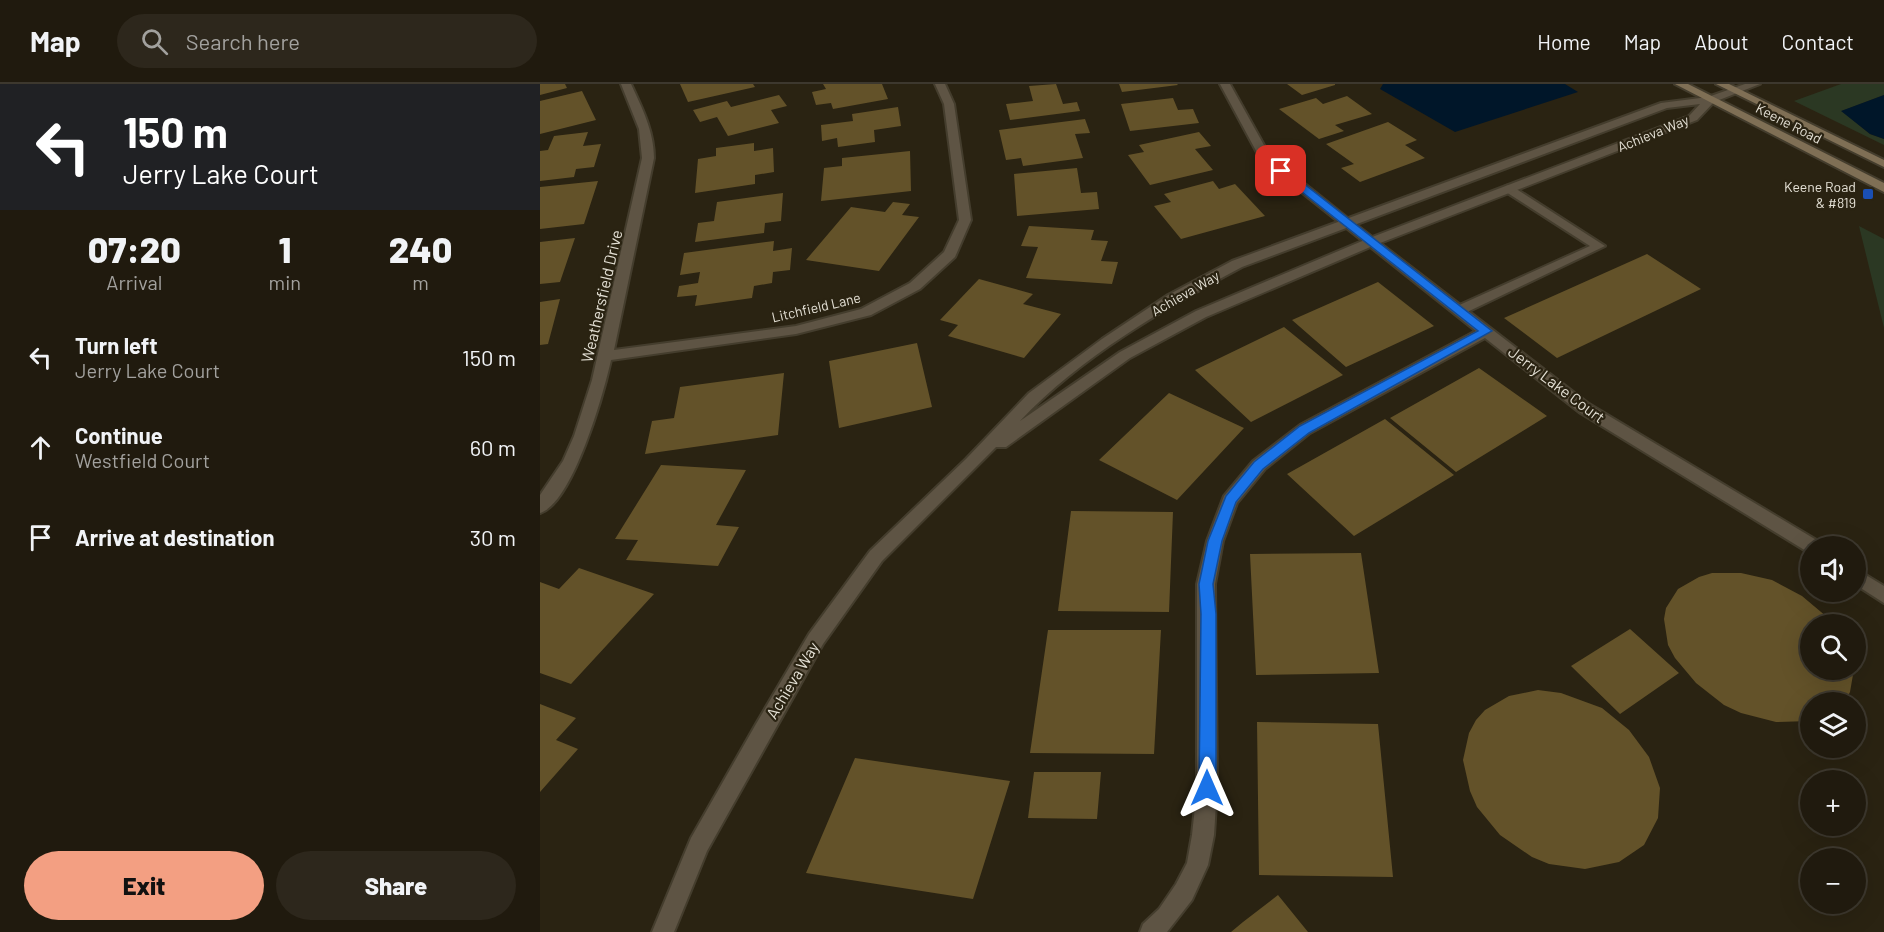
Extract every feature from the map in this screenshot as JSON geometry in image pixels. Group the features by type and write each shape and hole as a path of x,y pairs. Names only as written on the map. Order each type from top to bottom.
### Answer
{"main road":[{"name":"Keene Road","path":"1680,84 1884,188"},
{"name":"Keene Road","path":"1721,84 1884,164"}],"street":[{"name":"Weathersfield Drive","path":"540,507 549,497 583,436 605,356 648,151 645,129 626,84"},
{"name":"Litchfield Lane","path":"605,356 796,330 866,312 915,286 950,254 965,220 949,104 940,84"},
{"name":"Jerry Lake Court","path":"1225,84 1265,158 1346,223 1584,408 1800,539"},
{"path":"1710,100 1755,84"},
{"name":"Achieva Way","path":"663,932 699,845 816,639 876,556 972,463 1034,397 1107,342 1173,298 1237,264 1665,105 1710,100"},
{"name":"Achieva Way","path":"972,463 1125,355 1201,314 1371,242 1693,118 1710,100"},
{"path":"1460,310 1599,246 1510,189"},
{"path":"1151,932 1167,917 1184,892 1197,865 1203,835 1207,777 1208,614 1206,584 1215,541 1230,500 1259,465 1305,429 1486,331"},
{"path":"1866,583 1884,596"}],"green space":[{"path":"1841,84 1884,84 1884,95 1842,111 1870,134 1884,139 1884,145 1794,101"},
{"path":"1859,226 1884,239 1884,328"}],"water":[{"path":"1383,84 1565,84 1578,92 1455,132 1380,89"},
{"path":"1884,95 1884,139 1870,134 1841,111"}],"building":[{"path":"540,84 565,84 567,88 540,95"},
{"path":"680,84 753,84 755,87 688,102"},
{"path":"823,84 882,84 888,99 833,109 831,103 816,105 812,92 826,89"},
{"path":"1056,84 1063,104 1077,102 1080,111 1010,120 1006,104 1033,101 1029,86"},
{"path":"1119,84 1177,84 1178,85 1122,92"},
{"path":"1287,84 1335,84 1335,85 1302,95"},
{"path":"582,91 596,120 540,134 540,101"},
{"path":"779,95 787,106 771,110 779,123 728,136 717,117 700,122 693,110 727,101 731,107"},
{"path":"1347,96 1372,114 1335,125 1344,131 1319,139 1279,109 1316,98 1323,104"},
{"path":"1173,98 1178,110 1193,109 1199,123 1130,131 1121,104"},
{"path":"898,107 901,126 874,130 875,142 838,147 837,138 822,141 821,125 853,121 852,114"},
{"path":"1085,119 1090,133 1075,134 1083,158 1023,166 1021,158 1006,160 999,130"},
{"path":"1388,122 1417,140 1405,145 1425,158 1360,182 1341,168 1354,164 1326,144"},
{"path":"588,132 583,146 601,144 594,167 576,169 574,177 540,181 540,151 548,150 554,136"},
{"path":"1199,132 1211,146 1195,149 1213,170 1150,185 1128,155 1144,152 1139,145"},
{"path":"754,143 754,151 773,148 774,172 755,175 755,184 695,193 698,159 716,156 716,148"},
{"path":"910,151 911,191 821,201 824,168 842,166 842,158"},
{"path":"1077,168 1081,193 1097,192 1099,209 1017,216 1014,174"},
{"path":"598,181 584,224 540,229 540,187"},
{"path":"1213,181 1219,189 1235,184 1265,216 1181,239 1154,206 1171,202 1164,194"},
{"path":"783,193 781,221 765,223 764,233 695,242 698,223 714,221 717,202"},
{"path":"893,202 910,204 902,215 919,217 879,271 806,260 851,207 885,212"},
{"path":"1029,226 1094,230 1091,240 1108,241 1101,261 1118,262 1112,284 1026,278 1038,247 1021,246"},
{"path":"575,238 560,282 540,284 540,242"},
{"path":"774,241 773,251 792,248 790,270 773,272 772,283 754,286 752,298 695,306 697,295 677,297 679,286 698,283 700,272 680,275 684,253"},
{"path":"1647,254 1701,289 1557,358 1504,318"},
{"path":"979,279 1033,294 1023,304 1061,314 1024,358 948,336 958,325 940,320"},
{"path":"1378,282 1434,326 1346,367 1292,320"},
{"path":"560,299 548,344 540,345 540,302"},
{"path":"1284,327 1343,375 1251,422 1195,370"},
{"path":"917,343 932,407 839,428 829,361"},
{"path":"1479,368 1547,416 1456,472 1390,418"},
{"path":"784,373 778,435 645,454 652,421 674,418 680,387"},
{"path":"1169,393 1244,428 1177,500 1099,460"},
{"path":"1385,419 1454,475 1354,536 1287,474"},
{"path":"661,465 746,470 716,525 739,527 718,566 626,560 638,540 615,539"},
{"path":"1071,511 1173,512 1169,612 1058,611"},
{"path":"1361,553 1379,673 1256,675 1250,554"},
{"path":"579,568 654,594 571,684 540,673 540,582 559,589"},
{"path":"1712,573 1741,573 1772,580 1800,595 1800,602 1809,602 1823,614 1800,614 1800,680 1852,680 1850,692 1800,692 1800,721 1776,722 1741,713 1724,705 1696,683 1675,658 1668,645 1664,619 1666,608 1678,589 1699,577"},
{"path":"1630,629 1679,673 1620,714 1571,666"},
{"path":"1048,630 1161,630 1154,754 1030,753"},
{"path":"1538,690 1561,693 1602,708 1629,730 1649,757 1660,788 1658,818 1644,845 1619,862 1585,869 1549,864 1532,857 1500,835 1477,807 1470,791 1463,760 1469,733 1485,710 1509,696"},
{"path":"540,704 576,718 556,740 578,749 540,792"},
{"path":"1257,722 1378,724 1393,877 1259,875"},
{"path":"855,758 1010,781 973,899 806,873"},
{"path":"1034,772 1101,772 1097,819 1028,818"},
{"path":"1278,895 1308,932 1231,932 1243,922"}],"place":[{"name":"Keene Road & #819","path":"1868,194"}],"route":[{"path":"1207,788 1208,614 1206,584 1208,562 1230,500 1259,465 1305,429 1486,331 1281,171"}]}
